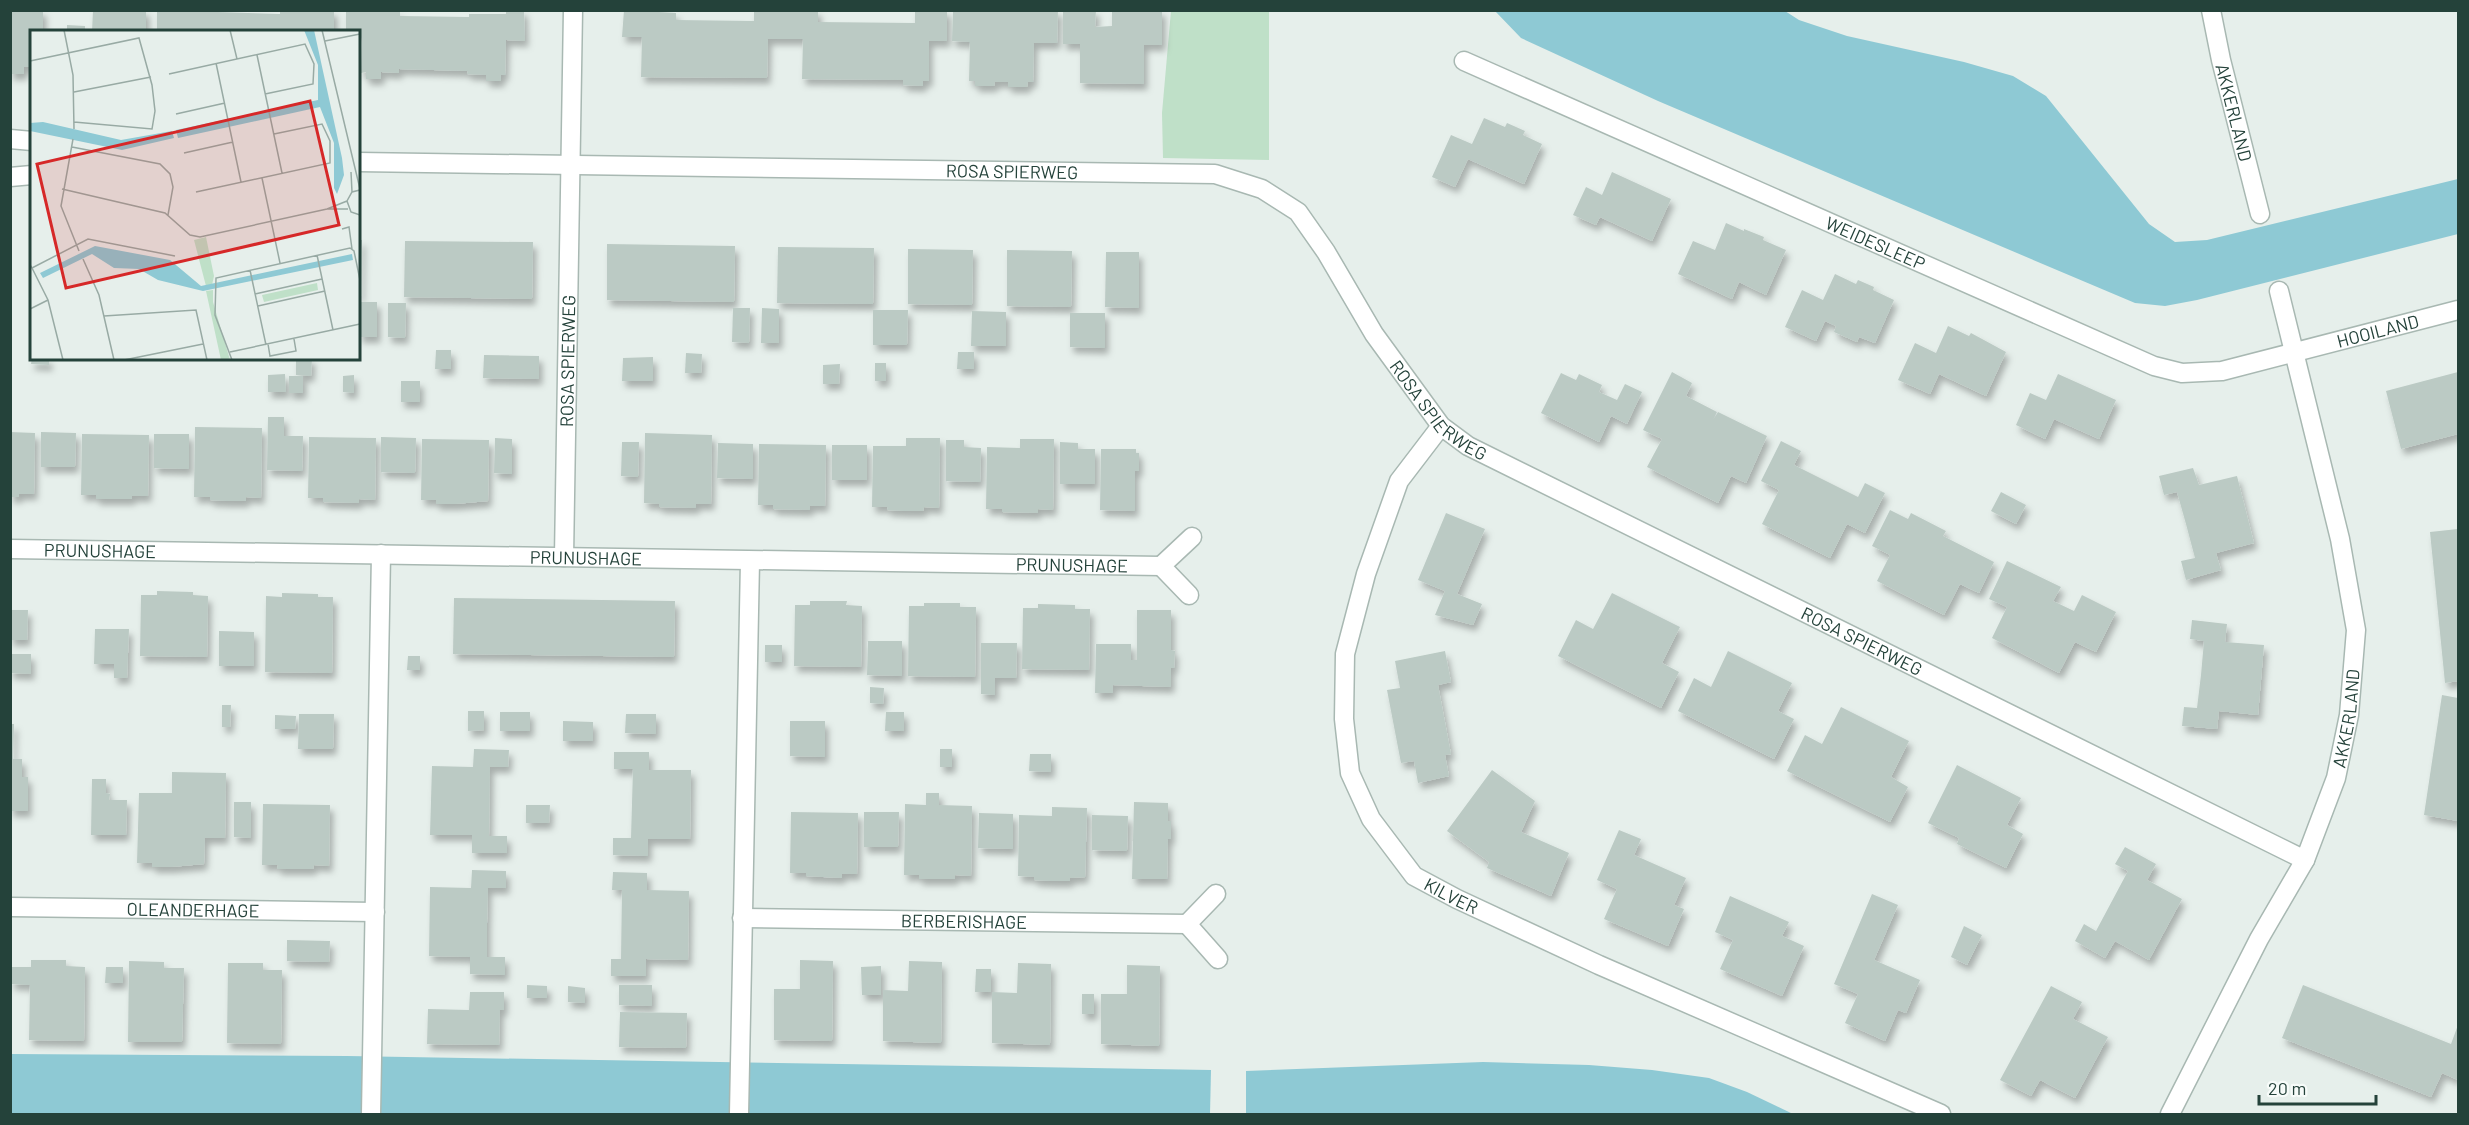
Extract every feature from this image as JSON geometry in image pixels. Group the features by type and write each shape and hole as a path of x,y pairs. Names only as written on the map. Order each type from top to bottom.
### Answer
{"street":[{"path":"572,164 573,10"},
{"name":"AKKERLAND","path":"2211,10 2221,60 2260,214"},
{"name":"WEIDESLEEP","path":"1464,60 2154,366 2182,373 2223,371 2295,351"},
{"path":"10,139 30,141"},
{"name":"ROSA SPIERWEG","path":"360,162 1215,174 1262,189 1298,212 1326,252 1374,334 1442,426 1468,446 2305,860"},
{"name":"ROSA SPIERWEG","path":"564,557 572,164"},
{"path":"10,177 30,175"},
{"name":"AKKERLAND","path":"2170,1114 2259,939 2305,860 2336,778 2349,715 2356,630 2340,539 2279,291"},
{"name":"HOOILAND","path":"2295,351 2458,310"},
{"name":"KILVER","path":"1442,426 1399,481 1366,574 1345,654 1344,719 1350,773 1371,819 1414,876 1457,899 1599,965 1941,1114"},
{"path":"1189,595 1161,566 1192,537"},
{"name":"PRUNUSHAGE","path":"10,549 1161,566"},
{"path":"371,1114 381,554"},
{"path":"739,1114 750,561"},
{"path":"1216,894 1187,924 1218,959"},
{"name":"OLEANDERHAGE","path":"10,907 375,912"},
{"name":"BERBERISHAGE","path":"742,918 1187,924"}],"green space":[{"path":"1171,11 1269,11 1269,160 1163,158 1162,113"}],"water":[{"path":"1495,11 1785,11 1799,20 1847,36 1964,62 2013,76 2046,96 2149,224 2175,242 2207,240 2458,179 2458,234 2197,300 2165,306 2135,303 1658,101 1521,38"},
{"path":"11,1054 347,1056 1211,1070 1210,1114 11,1114"},
{"path":"1483,1062 1589,1065 1652,1070 1709,1078 1747,1092 1793,1114 1246,1114 1246,1071"}],"building":[{"path":"10,10 43,10 43,30 30,30 30,67 24,67 24,74 10,74"},
{"path":"93,10 146,10 146,30 92,30"},
{"path":"157,10 280,14 280,11 334,10 334,30 157,30"},
{"path":"346,10 400,12 400,16 469,17 469,14 506,14 506,10 524,10 525,41 506,40 505,75 501,75 501,81 486,81 486,75 467,74 468,71 399,69 399,73 381,72 381,79 366,79 366,72 361,73 362,37 360,37 360,30 346,30"},
{"path":"624,10 676,13 676,20 754,21 754,10 818,10 818,22 915,23 915,10 947,10 947,41 929,41 929,81 923,81 923,86 903,85 903,80 802,79 803,39 768,39 767,78 641,77 642,37 622,37"},
{"path":"953,10 1058,10 1057,43 1034,43 1033,82 1028,82 1027,87 1008,87 1008,82 995,82 994,86 975,86 975,81 969,81 970,42 952,41"},
{"path":"1063,10 1096,10 1095,27 1112,26 1112,10 1162,10 1162,45 1144,45 1144,84 1080,83 1080,44 1063,44"},
{"path":"67,25 85,26 85,30 67,30"},
{"path":"1484,118 1505,127 1507,123 1525,131 1523,135 1542,144 1524,184 1468,159 1455,187 1432,177 1451,135 1472,144"},
{"path":"1612,172 1671,199 1652,241 1600,217 1596,225 1573,215 1586,187 1602,195"},
{"path":"1726,223 1764,237 1763,240 1786,250 1766,295 1739,282 1732,299 1678,274 1693,241 1715,250"},
{"path":"360,240 362,240 361,297"},
{"path":"405,241 533,242 532,299 404,297"},
{"path":"607,244 735,246 734,302 607,300"},
{"path":"778,247 874,248 873,304 777,303"},
{"path":"908,249 973,250 972,305 908,304"},
{"path":"1007,250 1072,251 1071,307 1007,306"},
{"path":"1106,252 1139,252 1139,308 1105,307"},
{"path":"1835,274 1856,284 1858,280 1874,287 1873,290 1894,300 1875,343 1859,337 1857,342 1834,332 1836,326 1825,321 1816,341 1785,327 1802,290 1823,300"},
{"path":"360,302 377,302 377,337 360,337"},
{"path":"388,303 406,303 405,338 388,337"},
{"path":"733,308 750,308 749,343 732,342"},
{"path":"762,308 779,309 779,343 761,343"},
{"path":"873,310 908,310 907,345 873,345"},
{"path":"972,311 1006,312 1006,346 971,346"},
{"path":"1070,313 1105,313 1105,348 1070,347"},
{"path":"1948,326 1969,336 1971,333 2006,352 1986,396 1939,374 1930,394 1898,380 1915,343 1936,353"},
{"path":"436,350 451,350 451,369 435,369"},
{"path":"958,352 974,352 974,369 957,369"},
{"path":"686,353 702,354 701,373 685,373"},
{"path":"484,355 539,356 539,379 483,378"},
{"path":"653,357 653,381 622,381 623,358"},
{"path":"32,360 49,360 49,365 31,364"},
{"path":"296,360 312,360 311,376 296,375"},
{"path":"875,363 886,363 886,381 875,381"},
{"path":"840,364 839,384 823,384 823,365"},
{"path":"1672,372 1692,383 1686,396 1717,412 1713,420 1718,412 1767,436 1746,483 1731,476 1718,503 1647,467 1662,439 1643,430"},
{"path":"2458,372 2458,434 2401,449 2386,391"},
{"path":"1561,373 1576,380 1579,374 1602,385 1599,392 1617,400 1625,384 1642,392 1627,424 1611,416 1599,442 1541,413"},
{"path":"285,374 286,392 268,392 268,375"},
{"path":"2058,374 2116,400 2099,439 2054,419 2045,439 2016,425 2030,393 2046,400"},
{"path":"354,375 354,393 343,392 343,376"},
{"path":"289,376 303,376 303,393 289,393"},
{"path":"401,381 420,381 420,402 401,402"},
{"path":"268,417 284,417 284,436 303,436 302,471 267,470"},
{"path":"195,427 262,428 261,498 246,497 246,501 228,501 210,500 210,497 194,497"},
{"path":"10,432 35,433 34,494 19,494 19,497 10,497"},
{"path":"41,432 76,433 75,467 41,467"},
{"path":"645,433 712,435 711,504 696,504 696,508 659,507 659,504 644,503"},
{"path":"82,434 149,435 148,496 132,496 132,499 96,499 96,495 81,495"},
{"path":"154,434 189,434 189,469 154,468"},
{"path":"309,437 376,438 375,500 359,499 359,503 323,502 323,498 308,498"},
{"path":"381,437 416,438 415,473 381,472"},
{"path":"495,438 512,439 512,474 494,473"},
{"path":"906,438 940,438 939,508 924,507 923,511 905,511 887,510 888,507 872,507 873,446 906,446"},
{"path":"422,439 489,440 488,501 436,504 436,500 421,500"},
{"path":"1020,439 1054,439 1053,510 1038,509 1038,513 986,509 987,447 1020,448"},
{"path":"946,440 964,440 964,447 981,448 980,482 946,481"},
{"path":"1781,441 1801,451 1794,465 1858,497 1865,483 1885,493 1865,533 1847,524 1830,558 1762,524 1779,490 1761,481"},
{"path":"622,442 639,442 638,477 621,476"},
{"path":"1060,442 1078,443 1078,449 1095,449 1095,484 1060,484"},
{"path":"718,443 753,444 753,479 717,478"},
{"path":"759,444 826,445 825,506 810,506 810,510 773,509 773,505 758,505"},
{"path":"832,445 867,445 867,480 832,480"},
{"path":"1101,449 1136,449 1136,453 1139,453 1139,471 1135,471 1135,511 1100,510"},
{"path":"2193,468 2199,485 2237,476 2254,543 2216,553 2221,570 2186,580 2181,561 2195,558 2177,492 2164,495 2159,476"},
{"path":"2001,492 2026,505 2016,524 1991,511"},
{"path":"1890,510 1908,519 1911,513 1946,531 1943,536 1994,562 1979,593 1960,584 1944,615 1877,581 1890,555 1872,546"},
{"path":"1446,513 1485,529 1457,594 1482,604 1473,625 1435,615 1445,591 1418,580"},
{"path":"2458,529 2458,681 2445,683 2430,532"},
{"path":"2007,561 2061,587 2053,601 2074,611 2082,595 2116,612 2096,652 2075,642 2059,673 1992,638 2007,607 1989,599"},
{"path":"157,591 193,592 193,595 208,596 207,657 140,656 141,595 157,595"},
{"path":"282,593 318,594 318,597 333,597 332,673 265,672 266,596 282,597"},
{"path":"1612,593 1680,627 1662,663 1679,672 1661,708 1558,656 1576,620 1593,629"},
{"path":"454,598 675,601 674,657 453,654"},
{"path":"810,601 847,601 846,605 862,606 861,667 794,666 795,605 810,605"},
{"path":"924,603 960,603 960,607 976,607 975,677 908,676 909,606 924,606"},
{"path":"1038,604 1075,605 1075,609 1090,609 1089,670 1022,669 1023,608 1038,608"},
{"path":"10,610 28,610 27,640 10,640"},
{"path":"1137,610 1171,610 1171,650 1175,651 1174,668 1171,668 1171,687 1113,685 1113,693 1095,693 1096,644 1131,644 1131,660 1137,660"},
{"path":"2192,620 2227,624 2225,642 2264,645 2258,715 2219,711 2217,729 2182,726 2184,707 2197,708 2201,675 2204,641 2190,639"},
{"path":"95,629 129,629 127,678 114,678 114,664 94,664"},
{"path":"219,631 254,632 254,666 219,666"},
{"path":"868,641 902,641 902,676 867,675"},
{"path":"981,643 1017,643 1016,678 995,678 995,695 981,694"},
{"path":"765,645 782,645 782,662 765,662"},
{"path":"1445,651 1451,682 1438,685 1451,754 1445,755 1449,776 1418,783 1414,761 1401,763 1387,690 1400,688 1395,661"},
{"path":"1728,651 1792,683 1778,711 1794,719 1774,759 1678,711 1694,678 1711,687"},
{"path":"10,654 31,654 31,674 10,673"},
{"path":"408,656 420,656 420,670 407,670"},
{"path":"870,687 884,688 883,704 870,703"},
{"path":"2442,695 2458,698 2458,821 2424,815"},
{"path":"222,705 231,705 230,727 222,727"},
{"path":"1841,707 1909,741 1891,777 1908,787 1890,822 1787,771 1805,735 1822,744"},
{"path":"468,711 484,711 484,730 468,731"},
{"path":"500,712 530,712 530,731 500,731"},
{"path":"886,712 904,712 904,731 885,731"},
{"path":"299,714 334,714 333,749 298,749"},
{"path":"626,714 656,714 656,734 625,733"},
{"path":"275,715 296,716 295,729 275,729"},
{"path":"563,721 593,722 593,741 563,741"},
{"path":"790,721 825,721 825,757 790,756"},
{"path":"10,724 14,724 13,759 22,759 22,777 28,777 28,811 10,811"},
{"path":"474,749 509,750 508,767 490,767 489,836 507,836 507,853 472,853 472,835 430,835 432,766 473,767"},
{"path":"940,749 952,749 952,767 940,767"},
{"path":"614,752 649,752 649,770 691,770 690,839 648,839 648,856 613,855 613,838 631,838 633,769 614,769"},
{"path":"1030,754 1051,754 1051,772 1029,771"},
{"path":"1957,765 2021,798 2007,825 2023,834 2006,868 1957,844 1959,838 1928,823"},
{"path":"1492,770 1535,801 1521,832 1569,853 1551,896 1487,868 1489,862 1447,831"},
{"path":"172,772 226,773 225,838 205,838 204,864 152,867 152,863 137,863 139,793 172,793"},
{"path":"92,779 106,779 106,793 110,794 109,800 127,800 126,835 91,835"},
{"path":"926,793 939,793 939,805 972,806 971,876 955,875 955,879 919,879 919,875 904,875 905,804 926,805"},
{"path":"234,802 251,802 251,838 234,837"},
{"path":"1134,802 1168,803 1171,839 1168,839 1167,879 1132,879"},
{"path":"263,804 330,805 329,866 314,865 313,869 277,869 278,865 262,865"},
{"path":"526,805 550,805 549,823 526,823"},
{"path":"1052,807 1087,808 1085,877 1070,878 1070,881 1052,881 1018,876 1019,815 1052,816"},
{"path":"791,812 858,813 857,874 842,874 842,878 790,873"},
{"path":"864,812 899,812 898,847 864,847"},
{"path":"979,813 1013,814 1013,849 978,848"},
{"path":"1092,815 1128,816 1127,851 1092,850"},
{"path":"1619,830 1641,839 1634,855 1686,878 1674,905 1684,909 1668,946 1604,919 1617,889 1597,880"},
{"path":"2125,847 2156,864 2147,880 2182,899 2149,960 2115,941 2105,958 2075,941 2084,924 2096,931 2128,871 2115,864"},
{"path":"472,870 506,871 506,888 488,888 487,923 487,957 505,957 505,975 470,974 470,957 429,956 430,887 471,888"},
{"path":"613,872 647,873 647,890 689,891 688,960 646,959 646,976 611,976 611,959 621,959 622,890 612,890"},
{"path":"1872,894 1898,905 1874,960 1920,980 1906,1013 1898,1010 1885,1041 1845,1023 1858,994 1834,984"},
{"path":"1730,896 1789,922 1782,936 1804,946 1782,996 1720,969 1733,940 1715,932"},
{"path":"1964,926 1982,935 1967,965 1951,957"},
{"path":"287,940 330,941 329,962 287,961"},
{"path":"31,960 66,960 66,966 85,967 84,1041 29,1040 30,985 11,984 12,967 31,967"},
{"path":"800,960 833,961 832,1041 774,1040 774,989 800,989"},
{"path":"129,961 164,962 164,968 184,968 182,1042 128,1042"},
{"path":"909,961 942,962 941,1043 883,1041 883,990 908,991"},
{"path":"228,963 263,963 263,970 282,970 281,1044 227,1043"},
{"path":"1018,963 1051,964 1050,1045 992,1043 992,992 1017,993"},
{"path":"1127,965 1160,966 1159,1046 1101,1044 1101,994 1127,994"},
{"path":"881,966 881,995 862,995 861,967"},
{"path":"106,967 123,967 123,983 105,983"},
{"path":"976,969 991,969 991,992 975,992"},
{"path":"527,985 547,986 547,998 527,998"},
{"path":"619,985 652,985 652,1006 619,1005"},
{"path":"2303,985 2451,1044 2458,1025 2458,1080 2442,1073 2431,1097 2282,1038"},
{"path":"568,986 585,988 585,1003 568,1002"},
{"path":"2051,986 2082,1002 2073,1019 2108,1037 2075,1098 2040,1080 2031,1096 2000,1080"},
{"path":"470,992 504,992 504,1010 500,1010 499,1045 427,1044 428,1009 469,1010"},
{"path":"1082,994 1094,994 1094,1014 1082,1014"},
{"path":"620,1012 687,1013 686,1048 619,1047"}]}
